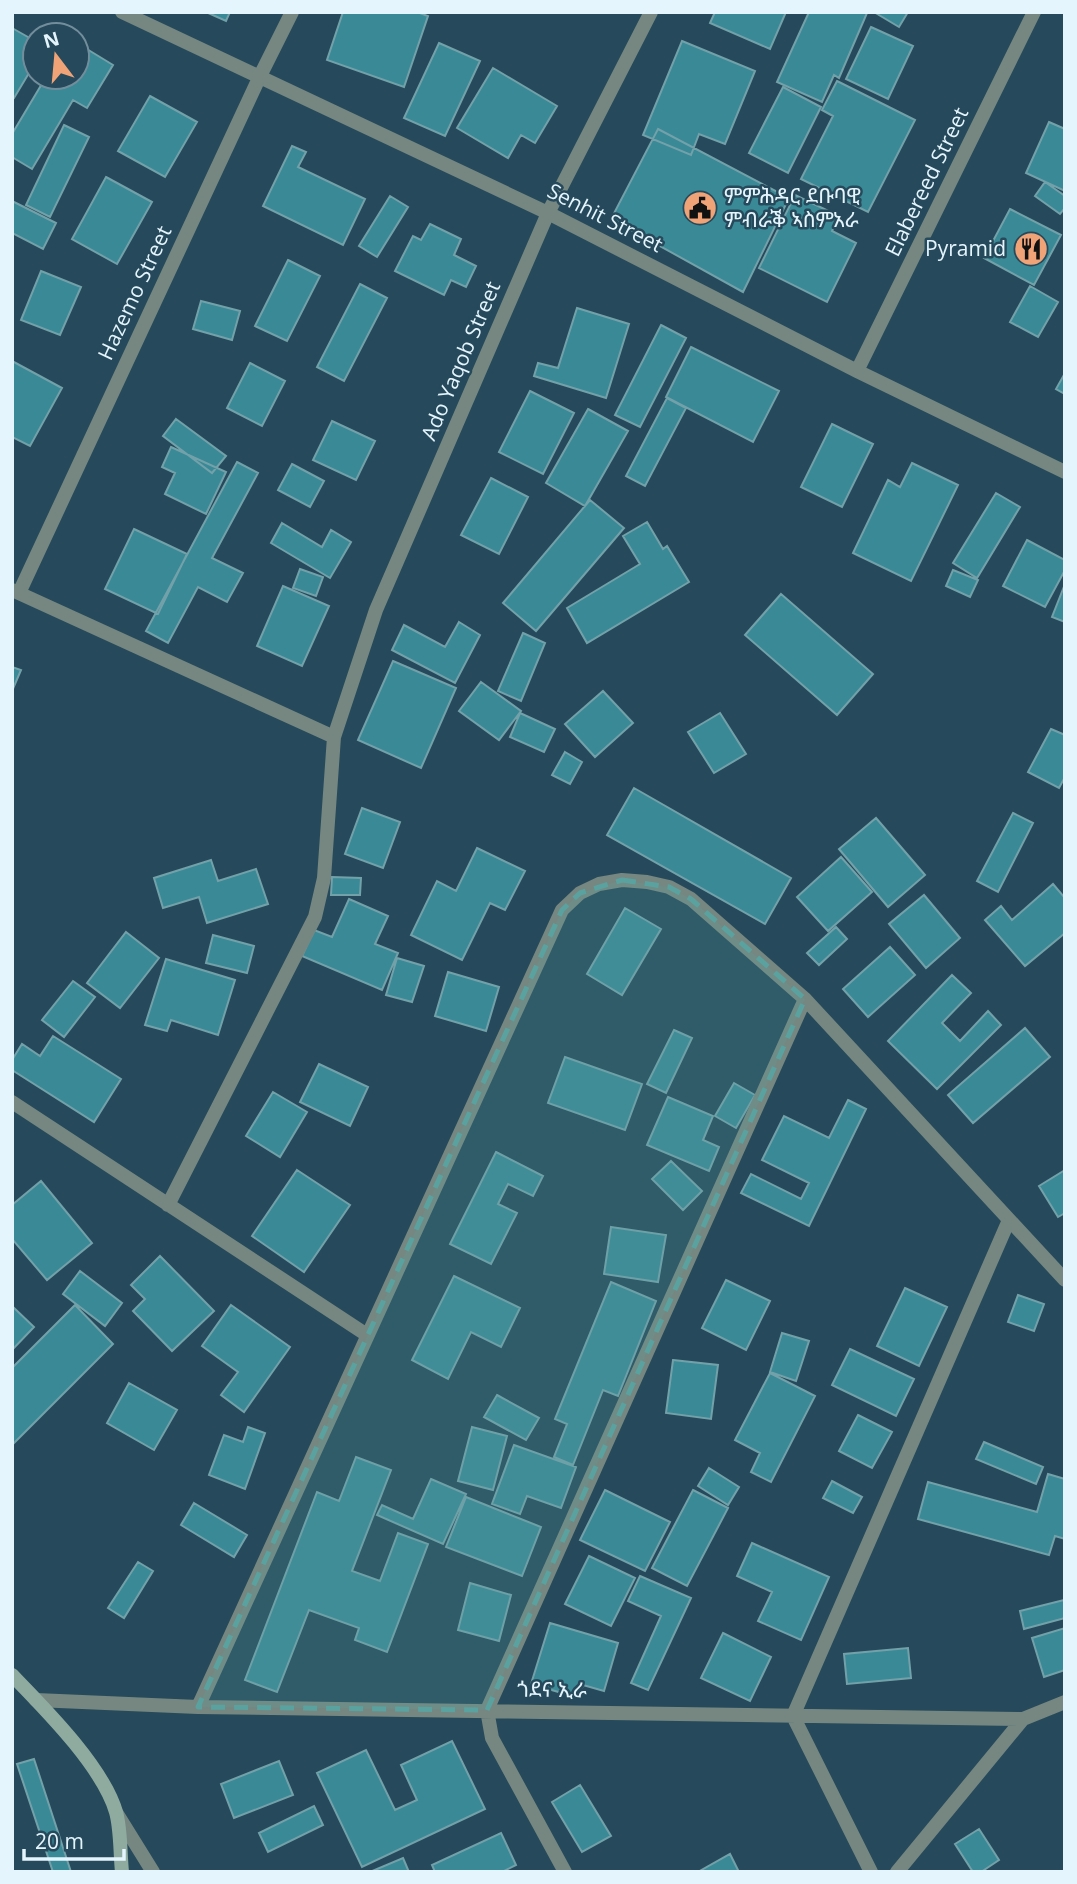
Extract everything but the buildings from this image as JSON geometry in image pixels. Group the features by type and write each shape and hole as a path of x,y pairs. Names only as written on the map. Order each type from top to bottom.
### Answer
{"main road":[{"path":"12,1675 86,1760 103,1785 116,1813 122,1872"}],"street":[{"name":"Senhit Street","path":"122,12 548,213 857,371 1065,472"},
{"name":"Hazemo Street","path":"16,591 292,12"},
{"name":"Ado Yaqob Street","path":"169,1205 315,917 324,878 334,737 376,610 548,213 651,12"},
{"name":"Elabereed Street","path":"857,371 1034,12"},
{"path":"16,591 334,737"},
{"path":"198,1707 562,910 580,893 599,884 622,880 669,887 691,899 805,999 1065,1280"},
{"path":"565,1872 492,1738 487,1710 805,999"},
{"path":"12,1102 367,1335"},
{"path":"871,1872 793,1716 1009,1220"},
{"name":"ጎደና ኢራ","path":"36,1700 198,1707 1023,1719 1065,1702"},
{"path":"897,1872 1023,1719"},
{"path":"116,1813 153,1872"}],"highlighted area":[{"path":"622,880 669,887 691,899 805,999 487,1710 198,1707 562,910 580,893"}],"place":[{"name":"ምምሕዳር ደቡባዊ ምብራቕ ኣስምአራ","path":"700,208"},
{"name":"Pyramid","path":"1031,249"}]}
